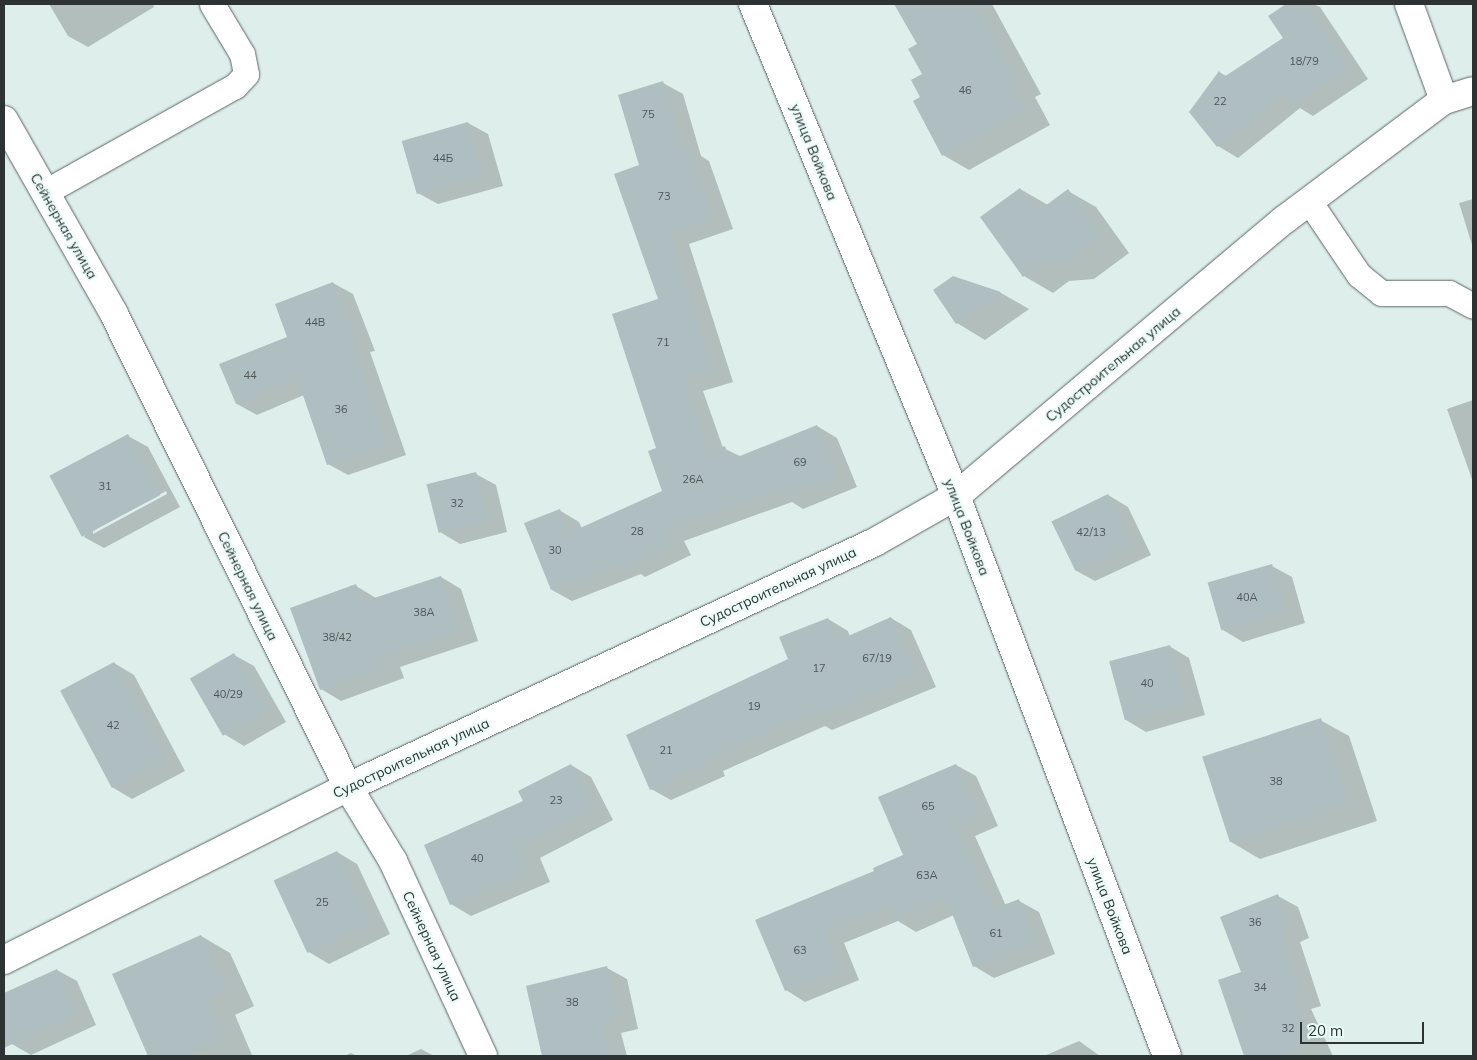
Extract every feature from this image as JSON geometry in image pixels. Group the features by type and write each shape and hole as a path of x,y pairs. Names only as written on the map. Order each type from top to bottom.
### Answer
{"street":[{"name":"улица Войкова","path":"753,4 956,496 1167,1056"},
{"path":"1409,4 1444,100"},
{"name":"Судостроительная улица","path":"4,960 348,787 875,542 956,496 1309,201 1444,100 1473,91"},
{"name":"Сейнерная улица","path":"4,120 114,314 348,787 393,860 483,1056"}],"lane":[{"path":"45,192 235,86 246,74 242,54 212,4"},
{"path":"1309,201 1359,275 1381,293 1449,293 1473,306"}],"building":[{"path":"894,4 975,4 1016,79 1010,82 1025,110 942,156 913,101 920,97 911,80 922,74 908,49 917,44"},
{"path":"1286,4 1306,4 1349,68 1293,105 1285,93 1217,147 1189,112 1219,71 1224,77 1283,38 1268,16"},
{"path":"663,81 683,150 689,148 713,217 670,233 714,370 684,380 709,452 725,446 730,460 817,425 838,476 782,498 778,489 665,530 672,544 624,566 622,563 551,590 524,523 560,509 569,533 662,491 648,451 656,448 612,314 658,299 614,174 639,165 618,95"},
{"path":"468,122 483,175 417,194 402,141"},
{"path":"1020,188 1037,212 1068,189 1101,236 1064,263 1040,265 1023,277 980,217"},
{"path":"953,276 1001,292 956,324 933,290"},
{"path":"333,282 356,340 351,341 387,444 327,465 297,378 236,404 219,364 287,337 275,304"},
{"path":"128,434 160,495 82,537 49,476"},
{"path":"476,472 488,521 439,533 427,484"},
{"path":"1108,494 1132,543 1075,571 1051,522"},
{"path":"1272,564 1286,612 1221,631 1208,582"},
{"path":"441,576 459,630 381,656 384,667 320,690 290,608 356,584 362,602"},
{"path":"891,617 917,675 811,719 808,713 704,760 706,764 650,790 626,735 788,659 779,637 828,618 837,641"},
{"path":"1170,645 1186,704 1125,720 1109,661"},
{"path":"234,653 267,710 223,736 190,678"},
{"path":"114,662 166,759 112,788 60,691"},
{"path":"1321,718 1349,804 1230,842 1202,757"},
{"path":"571,764 594,808 520,846 531,870 450,905 424,845 523,801 518,791"},
{"path":"956,764 978,814 955,824 993,909 1019,899 1036,943 973,967 946,898 895,921 889,905 825,932 840,968 785,991 755,920 874,871 873,868 903,855 878,797"},
{"path":"337,851 371,924 307,953 274,881"},
{"path":"1278,894 1290,927 1280,931 1302,994 1292,998 1312,1042 1281,1056 1244,1056 1218,980 1241,972 1220,917"},
{"path":"201,935 226,989 207,998 224,1038 184,1056 148,1056 112,974"},
{"path":"607,966 619,1018 601,1022 611,1056 542,1056 526,986"},
{"path":"57,969 77,1013 4,1048 4,993"}]}
